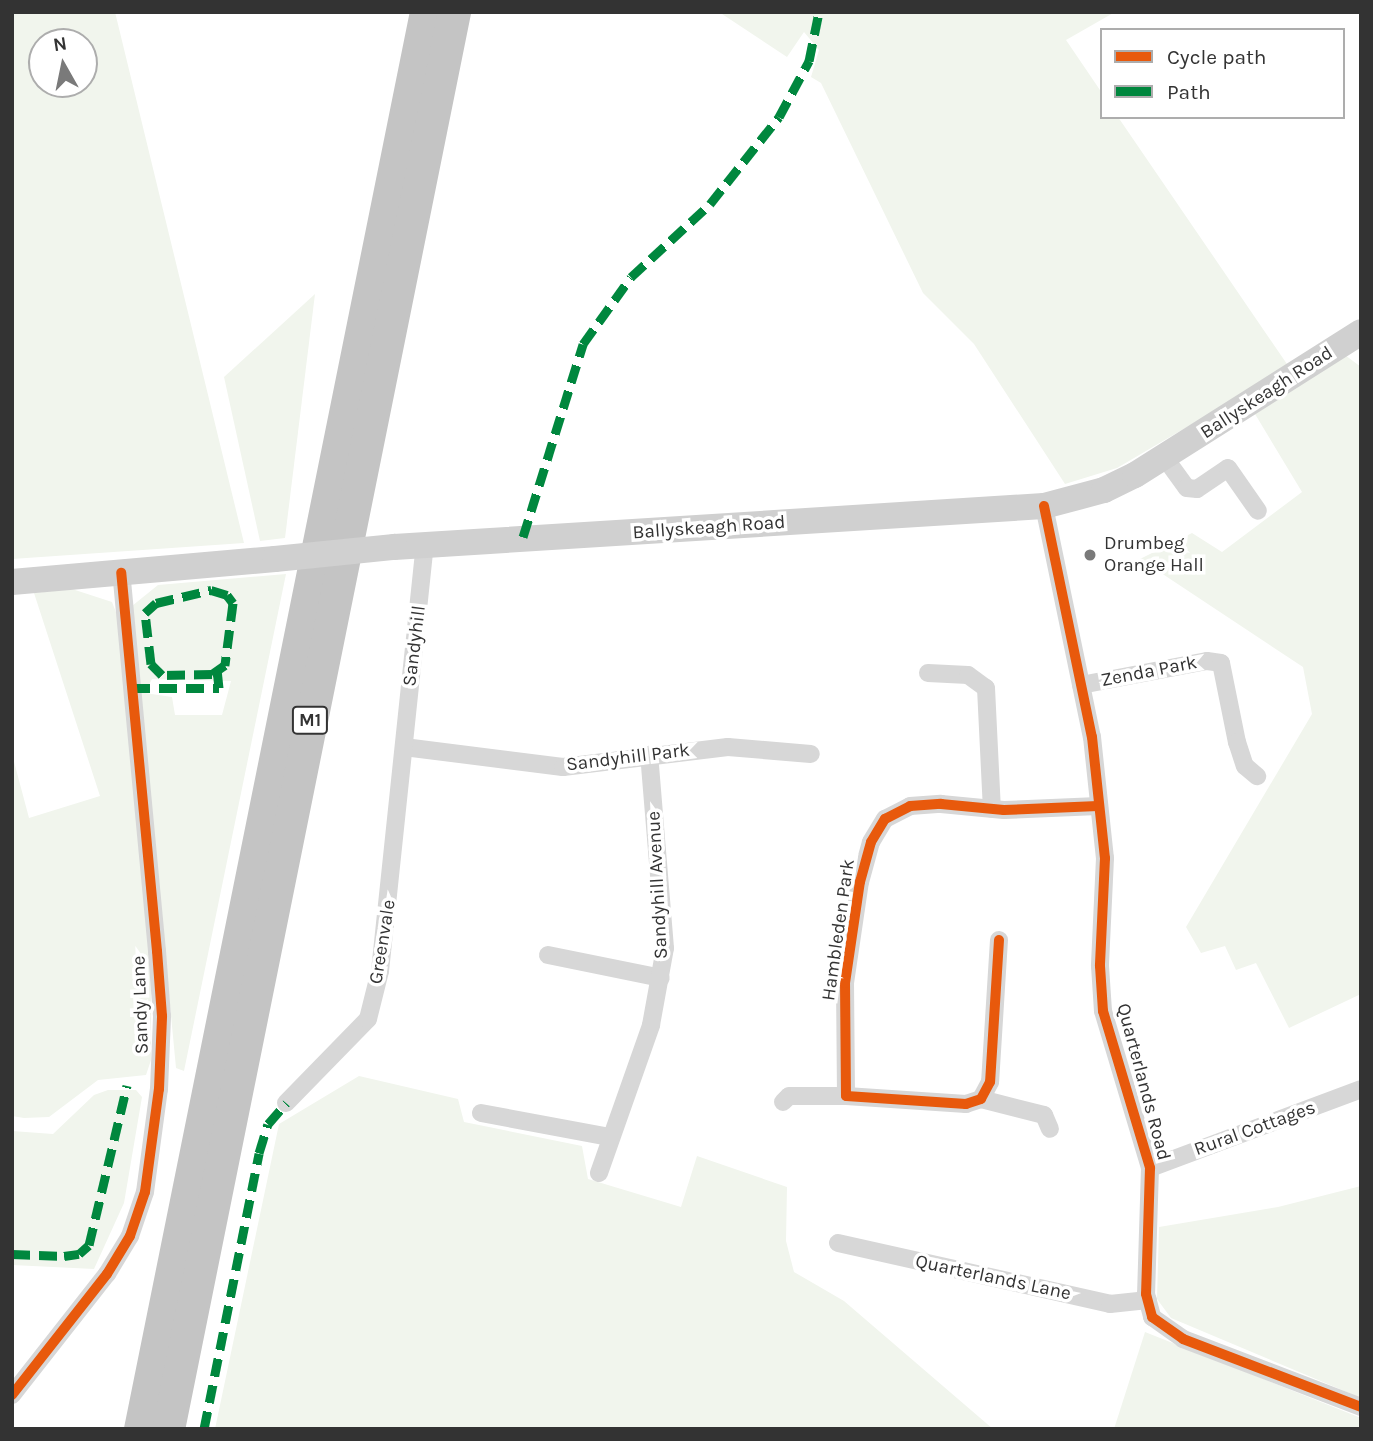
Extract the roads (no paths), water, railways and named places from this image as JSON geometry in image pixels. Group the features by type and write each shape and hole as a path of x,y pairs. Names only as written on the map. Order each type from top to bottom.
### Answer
{"highway":[{"name":"M1","path":"140,1429 426,12"},
{"name":"M1","path":"168,1429 454,12"},
{"path":"179,1429 198,1280"}],"main road":[{"name":"Ballyskeagh Road","path":"12,582 425,544 1044,506 1104,490 1165,458 1361,332"}],"street":[{"path":"1165,458 1187,488 1197,489 1228,468 1258,511"},
{"name":"Quarterlands Road","path":"1044,506 1081,685 1105,858 1100,966 1103,1011 1150,1168 1148,1300"},
{"name":"Sandyhill","path":"404,747 425,544"},
{"name":"Sandy Lane","path":"12,1395 113,1266 130,1236 145,1192 159,1089 162,1016 121,573"},
{"name":"Zenda Park","path":"1081,685 1207,660 1221,663 1237,742 1245,766 1257,776"},
{"path":"928,673 968,675 986,688 992,808"},
{"name":"Sandyhill Park","path":"404,747 564,767 728,747 811,754"},
{"name":"Greenvale","path":"286,1103 368,1019 389,909 404,747"},
{"name":"Sandyhill Avenue","path":"599,1173 648,1035 665,948 649,755"},
{"name":"Hambleden Park","path":"846,1096 845,983 871,842 885,819 910,806 1098,806"},
{"path":"981,1099 990,1082 999,940"},
{"path":"548,956 661,978"},
{"name":"Rural Cottages","path":"1150,1168 1361,1089"},
{"path":"783,1102 789,1096 846,1096 966,1104 981,1099 1044,1115 1050,1129"},
{"path":"481,1113 610,1137"},
{"name":"Quarterlands Lane","path":"838,1243 1110,1304 1148,1300"},
{"path":"1148,1300 1152,1317 1183,1339 1361,1408"}],"place":[{"name":"Drumbeg Orange Hall","path":"1090,555"}]}
